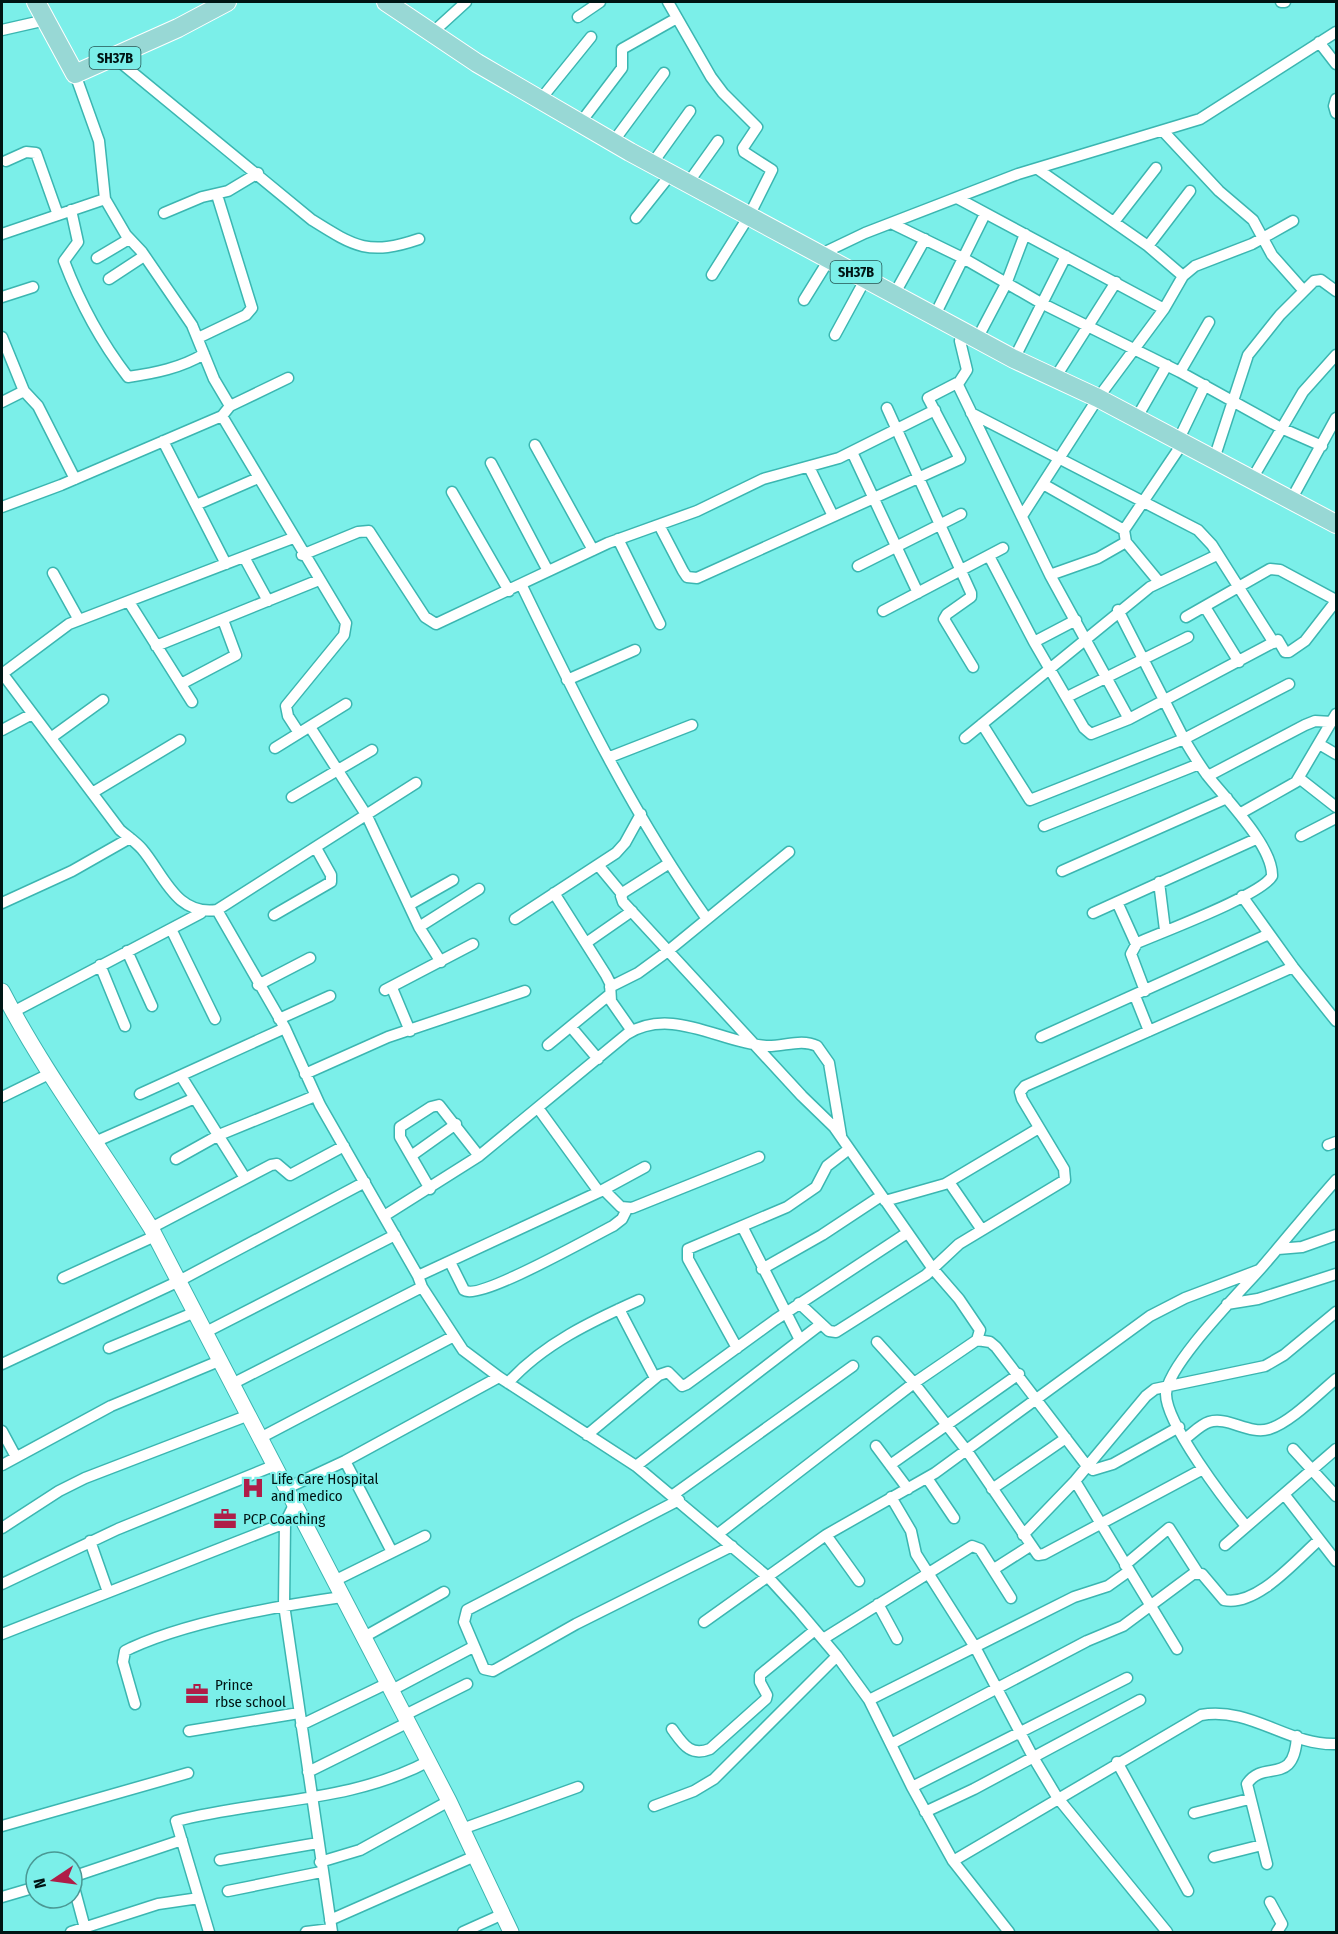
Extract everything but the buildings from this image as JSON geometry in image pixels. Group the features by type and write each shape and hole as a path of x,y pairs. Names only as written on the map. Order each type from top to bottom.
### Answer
{"main road":[{"name":"SH37B","path":"36,2 75,74 115,58 227,2"},
{"name":"SH37B","path":"386,2 540,100 652,164 1014,359 1098,398 1180,443 1336,522"}],"street":[{"path":"432,33 466,2"},
{"path":"578,17 600,2"},
{"path":"668,2 723,93 758,128 743,150 769,165 772,172 712,275"},
{"path":"580,122 622,68 622,48 677,18"},
{"path":"2,30 46,20"},
{"path":"804,300 825,256 865,233 959,199 1018,174 1039,170 1200,119 1336,32"},
{"path":"540,100 591,37"},
{"path":"1319,42 1336,64"},
{"path":"115,58 258,173 312,220 349,241 383,250 418,239"},
{"path":"613,142 664,73"},
{"path":"75,74 99,141 105,199 129,239 144,256 192,325 230,406"},
{"path":"1336,99 1334,106 1336,113"},
{"path":"652,164 690,111"},
{"path":"1163,131 1219,191 1253,220 1272,255 1304,291"},
{"path":"688,183 718,141"},
{"path":"6,161 30,151 36,153 58,215"},
{"path":"1113,222 1156,168"},
{"path":"1039,170 1148,246 1183,276"},
{"path":"164,213 192,200 217,195 258,173"},
{"path":"636,218 671,174"},
{"path":"1148,246 1190,191"},
{"path":"198,338 246,315 252,308 217,195"},
{"path":"2,234 46,217 105,199"},
{"path":"959,199 1164,309"},
{"path":"71,210 78,242 64,261 106,349 128,377 161,372 192,362 204,354"},
{"path":"936,315 985,214"},
{"path":"1022,516 1098,398 1164,309 1183,276 1195,266 1264,238 1293,221"},
{"path":"893,224 963,258 1041,303 1167,365 1281,428 1322,446"},
{"path":"659,525 683,572 687,577 697,578 960,459 928,396 958,384 967,370 960,341 970,334 1006,284 1025,234"},
{"path":"97,258 129,239"},
{"path":"894,293 925,239"},
{"path":"109,279 144,256"},
{"path":"1014,359 1066,256"},
{"path":"835,335 866,278"},
{"path":"1214,459 1232,400 1253,347 1304,291 1318,280 1336,291"},
{"path":"1055,378 1116,282"},
{"path":"2,297 33,287"},
{"path":"1180,372 1209,322"},
{"path":"2,337 24,391 38,406 75,479"},
{"path":"1252,479 1303,392 1336,355"},
{"path":"1136,419 1167,365"},
{"path":"2,507 75,479 222,416 230,406 288,378"},
{"path":"958,384 1050,574 1129,719"},
{"path":"1159,582 1126,542 1124,530 1180,443 1205,385"},
{"path":"2,402 24,391"},
{"path":"887,408 972,596 946,614 944,619 973,667"},
{"path":"302,555 358,532 369,531 425,617 436,624 593,549 710,505 763,479 810,467 852,452 935,410"},
{"path":"971,413 1198,530 1218,555 1274,643"},
{"path":"222,416 302,555 346,623 346,631 288,702 286,712 299,733"},
{"path":"1292,500 1336,418"},
{"path":"163,441 226,564"},
{"path":"535,445 593,549"},
{"path":"852,452 918,593"},
{"path":"491,463 548,571"},
{"path":"810,467 833,516"},
{"path":"196,505 258,478"},
{"path":"1043,483 1124,530"},
{"path":"452,492 509,591"},
{"path":"858,566 961,514"},
{"path":"201,913 177,898 141,848 120,830 2,673 78,620 292,538"},
{"path":"618,539 660,624"},
{"path":"1050,574 1098,558 1126,542"},
{"path":"883,611 1003,548"},
{"path":"965,738 1051,669 1118,610 1159,582 1218,555"},
{"path":"989,556 1034,642 1088,733 1094,733 1129,719 1278,640 1285,652 1289,652 1305,641 1336,600 1275,569 1268,570 1186,617"},
{"path":"244,557 268,601"},
{"path":"53,573 78,620"},
{"path":"156,646 319,580"},
{"path":"521,584 567,680 668,864 707,919"},
{"path":"129,602 192,702"},
{"path":"1205,607 1239,662"},
{"path":"1118,610 1184,739 1208,776 1240,813 1270,863 1272,876 1265,885 1136,944 1131,954 1149,1031"},
{"path":"181,684 236,655 223,620"},
{"path":"1034,642 1076,620"},
{"path":"1067,697 1188,638"},
{"path":"567,680 635,650"},
{"path":"982,724 1030,800 1184,739 1288,684"},
{"path":"52,737 103,700"},
{"path":"275,748 346,704"},
{"path":"2,730 32,714"},
{"path":"1240,813 1290,787 1299,778 1334,718"},
{"path":"1208,776 1305,724 1334,718"},
{"path":"610,757 692,725"},
{"path":"310,727 367,816 419,927 441,962"},
{"path":"92,793 180,740"},
{"path":"1319,744 1336,754"},
{"path":"292,797 372,750"},
{"path":"1044,826 1199,764"},
{"path":"1299,778 1336,807"},
{"path":"13,1012 201,913 217,910 416,783"},
{"path":"1062,870 1227,798"},
{"path":"515,919 621,849 641,814"},
{"path":"1301,836 1336,818"},
{"path":"2,903 72,871 130,838"},
{"path":"1093,913 1256,839"},
{"path":"274,915 331,882 331,875 316,848"},
{"path":"548,1045 609,991 668,951 789,852"},
{"path":"622,894 668,864"},
{"path":"598,865 622,894 623,902 841,1137 907,1233 933,1269 959,1299 980,1330 978,1340"},
{"path":"409,905 453,880"},
{"path":"1159,882 1165,930"},
{"path":"419,927 479,889"},
{"path":"554,893 609,980 611,1001 632,1031"},
{"path":"1242,896 1293,967 1336,1021"},
{"path":"1117,902 1136,944"},
{"path":"217,910 282,1024 315,1096 418,1276 422,1287 463,1350 504,1380 636,1466 768,1577 837,1656 869,1700 925,1812 953,1861 1008,1932"},
{"path":"586,943 632,911"},
{"path":"171,929 215,1019"},
{"path":"1041,1037 1269,934"},
{"path":"410,1030 389,989 473,944"},
{"path":"127,951 152,1006"},
{"path":"258,985 310,958"},
{"path":"100,965 125,1026"},
{"path":"800,1304 831,1332 840,1330 933,1269 959,1244 1065,1180 1064,1169 1022,1099 1022,1089 1293,967"},
{"path":"2,991 49,1074 97,1141 153,1232 193,1313 249,1415 273,1466 429,1761 511,1932"},
{"path":"305,1074 410,1030 525,991"},
{"path":"140,1094 181,1076 282,1024 330,996"},
{"path":"384,1216 479,1156 632,1031 655,1026 681,1025 754,1044 776,1046 811,1043 821,1050 829,1063 841,1137"},
{"path":"571,1027 598,1059"},
{"path":"2,1097 49,1074"},
{"path":"181,1076 245,1178"},
{"path":"176,1159 219,1135 315,1096"},
{"path":"97,1141 195,1098"},
{"path":"430,1189 399,1135 400,1127 437,1105 444,1108 479,1156"},
{"path":"538,1108 602,1191 618,1205 627,1209"},
{"path":"411,1156 456,1124"},
{"path":"762,1269 883,1198 949,1182 1039,1128"},
{"path":"63,1278 153,1232 245,1178 275,1164 290,1175 344,1146"},
{"path":"737,1348 688,1259 687,1251 690,1247 787,1208 811,1190 826,1166 849,1149"},
{"path":"450,1262 464,1290 473,1292 507,1280 613,1226 622,1219 627,1209 759,1157"},
{"path":"418,1276 602,1191 645,1167"},
{"path":"1246,1526 1203,1469 1185,1438 1168,1404 1168,1386 1227,1304 1336,1180"},
{"path":"2,1364 177,1282 365,1182"},
{"path":"949,1182 982,1230"},
{"path":"742,1226 800,1340"},
{"path":"587,1435 654,1378 668,1372 685,1385 785,1313 907,1233"},
{"path":"204,1334 395,1235"},
{"path":"1278,1248 1302,1247 1336,1235"},
{"path":"704,1622 826,1535 927,1478 967,1451 1150,1316 1185,1298 1259,1270"},
{"path":"1227,1304 1257,1299 1336,1274"},
{"path":"232,1384 422,1287"},
{"path":"285,1489 504,1380 565,1337 639,1300"},
{"path":"618,1309 654,1378"},
{"path":"1023,1535 1075,1480 1146,1396 1168,1386 1265,1366 1284,1356 1336,1312"},
{"path":"109,1348 193,1313"},
{"path":"636,1466 821,1324"},
{"path":"260,1438 454,1336"},
{"path":"718,1534 914,1383 962,1348 978,1340 990,1342 996,1347 1019,1374 1087,1466 1094,1470 1104,1468 1179,1427"},
{"path":"877,1342 914,1383 967,1451 1038,1555 1101,1525 1203,1469"},
{"path":"2,1465 102,1410 219,1361"},
{"path":"732,1546 576,1624 493,1671 484,1669 464,1622 467,1610 676,1498 853,1366"},
{"path":"890,1465 945,1423 1019,1374"},
{"path":"1185,1438 1202,1425 1214,1421 1254,1430 1269,1429 1288,1418 1336,1378"},
{"path":"2,1528 59,1491 85,1478 249,1415"},
{"path":"2,1431 16,1457"},
{"path":"993,1489 1066,1438"},
{"path":"876,1446 908,1489"},
{"path":"1293,1449 1336,1496"},
{"path":"1225,1545 1336,1449"},
{"path":"345,1461 392,1552"},
{"path":"2,1584 90,1541 273,1466"},
{"path":"927,1478 954,1518"},
{"path":"1075,1480 1177,1649"},
{"path":"1284,1494 1336,1561"},
{"path":"891,1497 911,1531 916,1554 975,1647 1020,1734 1057,1797 1167,1932"},
{"path":"294,1505 285,1523 284,1605 331,1927"},
{"path":"2,1634 285,1523"},
{"path":"869,1700 1074,1597 1108,1586 1169,1528 1198,1573 1202,1574 1224,1600 1248,1597 1263,1589 1319,1540"},
{"path":"826,1535 859,1581"},
{"path":"334,1581 425,1536"},
{"path":"90,1541 108,1592"},
{"path":"672,1729 685,1747 692,1751 701,1752 710,1749 766,1699 766,1690 759,1679 760,1675 819,1635 878,1604 972,1546 980,1549 1011,1598"},
{"path":"994,1569 1030,1546"},
{"path":"891,1744 1087,1641 1123,1626 1198,1573"},
{"path":"364,1637 444,1592"},
{"path":"135,1704 123,1662 125,1651 147,1640 174,1632 284,1605 342,1597"},
{"path":"878,1604 897,1639"},
{"path":"301,1725 473,1647"},
{"path":"654,1806 694,1791 714,1779 837,1656"},
{"path":"912,1787 1126,1678"},
{"path":"308,1772 467,1684"},
{"path":"925,1812 1140,1700"},
{"path":"189,1731 299,1713"},
{"path":"953,1861 1189,1720 1215,1713 1243,1716 1297,1736 1336,1744"},
{"path":"1267,1864 1247,1788 1249,1780 1282,1768 1294,1759 1297,1736"},
{"path":"209,1932 176,1821 209,1812 337,1794 388,1781 429,1761"},
{"path":"1117,1762 1188,1891"},
{"path":"2,1826 188,1773"},
{"path":"462,1829 578,1787"},
{"path":"1194,1813 1249,1799"},
{"path":"228,1891 321,1867 360,1850 449,1801"},
{"path":"84,1875 182,1840"},
{"path":"220,1860 318,1843"},
{"path":"1214,1857 1262,1845"},
{"path":"306,1932 331,1927 475,1857"},
{"path":"2,1897 24,1891"},
{"path":"71,1932 86,1930 158,1904 199,1898"},
{"path":"1270,1902 1282,1924 1277,1932"},
{"path":"81,1910 86,1930"},
{"path":"463,1932 503,1914"}],"place":[{"name":"Life Care Hospital and medico","path":"253,1488"},
{"name":"PCP Coaching","path":"225,1519"},
{"name":"Prince rbse school","path":"197,1694"}]}
